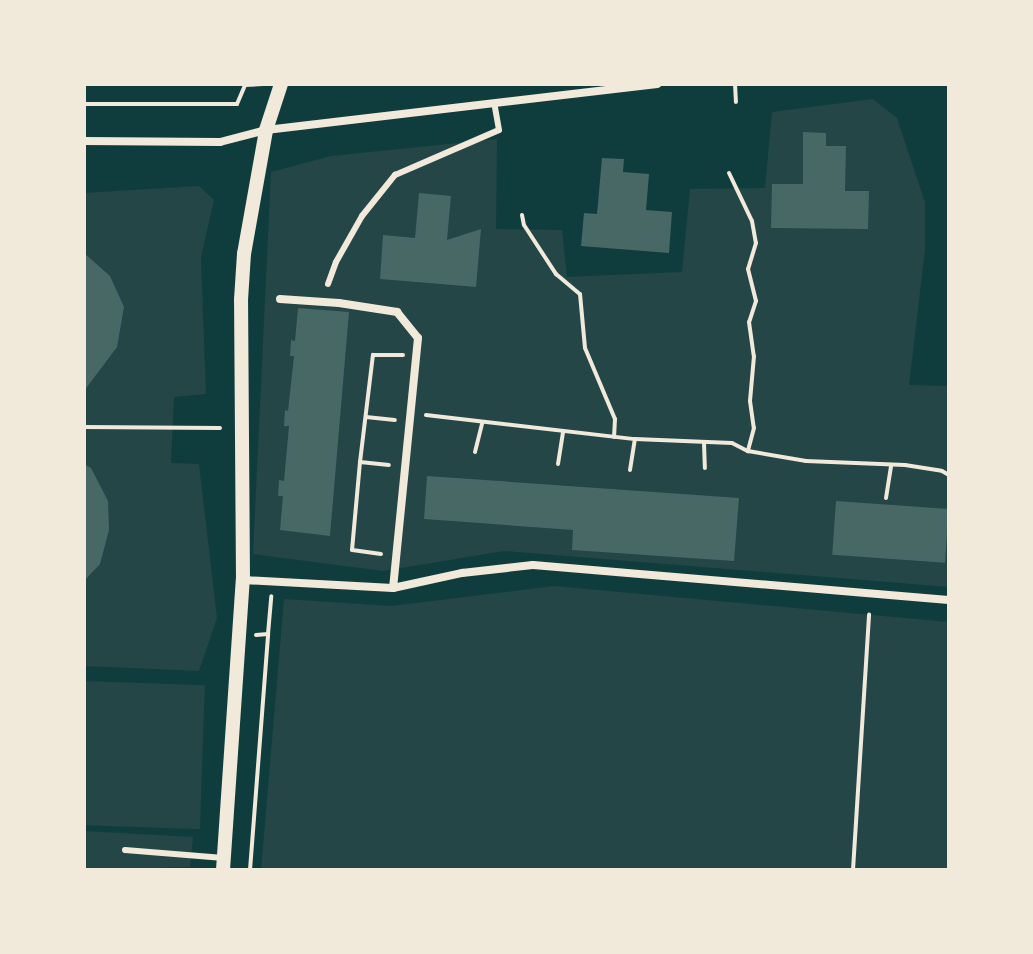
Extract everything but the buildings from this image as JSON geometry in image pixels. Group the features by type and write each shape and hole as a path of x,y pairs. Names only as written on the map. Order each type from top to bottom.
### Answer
{"street":[{"path":"224,864 243,580 241,300 244,254 266,130 281,84"},
{"path":"84,141 220,142 266,130 657,84"},
{"path":"280,299 339,303 397,312 418,338 393,588"},
{"path":"243,580 393,588 462,573 533,565 949,600"}],"lane":[{"path":"328,284 336,262 362,216 395,175 499,130 494,103"},
{"path":"125,850 224,864"}],"path":[{"path":"735,84 736,102"},
{"path":"84,104 237,104 245,85"},
{"path":"729,173 752,221 756,243 748,269 756,301 749,322 754,356 750,401 754,428 748,451"},
{"path":"522,215 524,225 556,274 580,294 585,348 615,419 614,437"},
{"path":"397,556 352,550 360,462 373,355 417,355"},
{"path":"366,417 482,422 635,439 732,443 748,451 839,464 891,465 942,471 949,475"},
{"path":"475,452 482,422"},
{"path":"84,427 220,428"},
{"path":"558,464 563,432"},
{"path":"630,470 635,439"},
{"path":"704,443 705,468"},
{"path":"360,462 407,467"},
{"path":"886,498 891,465"},
{"path":"250,870 272,581"},
{"path":"853,870 869,615"},
{"path":"240,636 268,634"}],"shaded area":[{"path":"873,99 897,118 925,202 925,250 909,385 949,386 949,587 504,551 383,571 253,554 271,172 331,156 497,139 496,229 562,230 567,277 682,272 690,189 765,188 772,112"},
{"path":"199,186 214,200 201,257 206,394 174,397 171,463 199,464 217,618 199,671 84,666 84,193"},
{"path":"554,586 949,622 949,870 261,870 284,599 391,606"},
{"path":"84,681 205,685 200,829 84,825"},
{"path":"84,831 193,837 190,867 84,870"}]}
